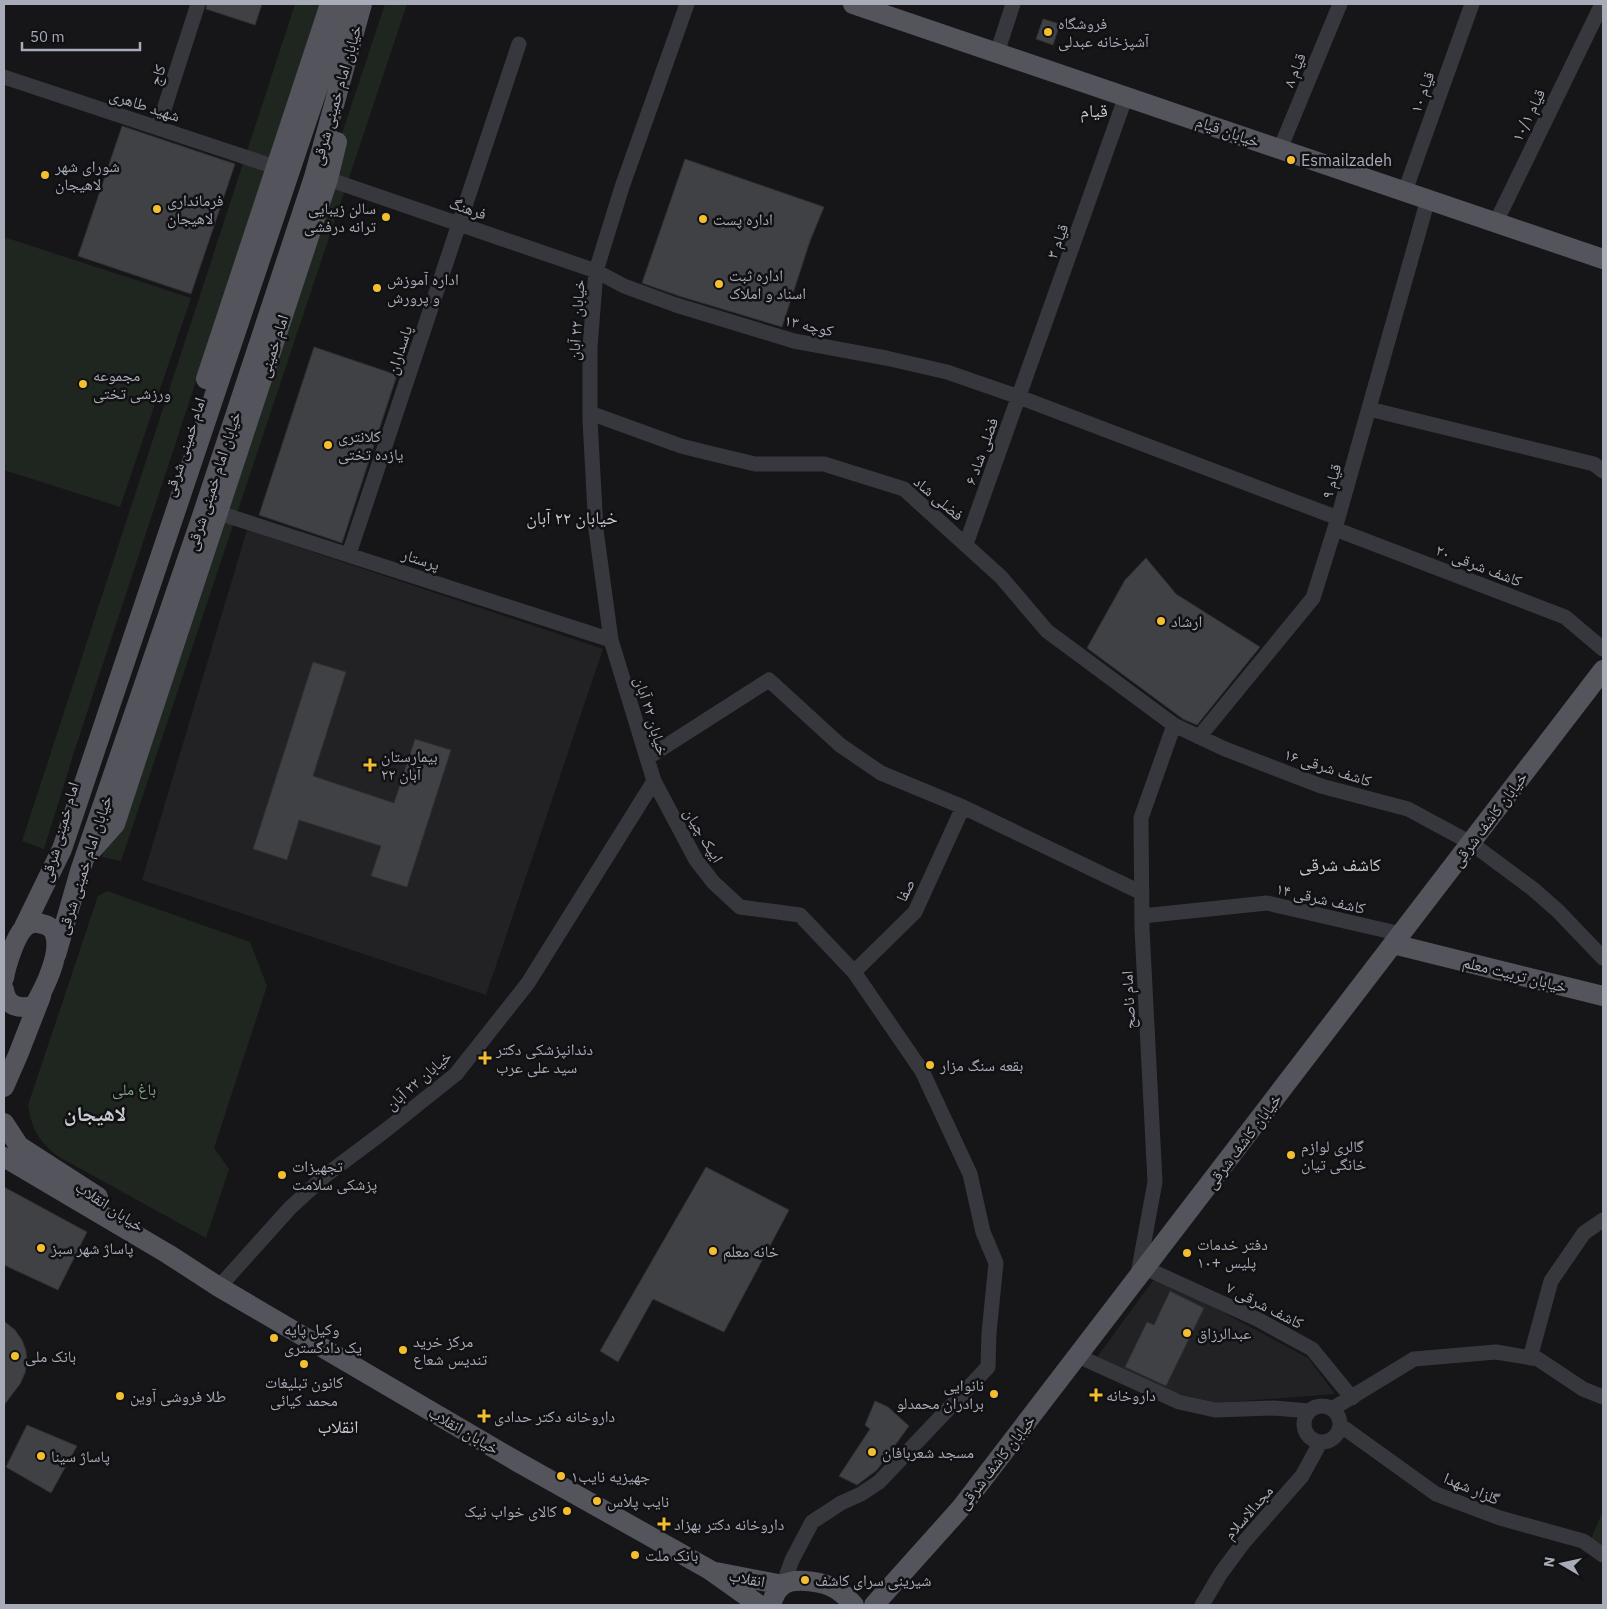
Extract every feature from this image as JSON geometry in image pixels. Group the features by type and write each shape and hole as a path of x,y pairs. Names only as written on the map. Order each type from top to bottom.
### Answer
{"main road":[{"name":"امام خمینی شرقی","path":"42,891 46,863 330,4"},
{"name":"خیابان امام خمینی شرقی","path":"5,979 15,944 62,849 346,4"},
{"name":"خیابان امام خمینی شرقی","path":"43,990 56,955 85,857 202,516 310,186 362,4"},
{"path":"328,178 370,4"},
{"name":"خیابان قیام","path":"853,4 1603,259"},
{"name":"امام خمینی","path":"219,513 328,178"},
{"name":"امام خمینی شرقی","path":"85,857 115,824 219,513"},
{"name":"خیابان کاشف شرقی","path":"874,1605 960,1510 1603,670"},
{"path":"24,927 35,922 47,925 54,931 56,955"},
{"path":"1402,933 1428,951"},
{"name":"خیابان تربیت معلم","path":"1402,933 1428,951 1603,996"},
{"path":"5,979 13,1006 23,1008 34,1006 43,990"},
{"path":"4,1087 43,990"},
{"name":"خیابان انقلاب","path":"4,1123 19,1146 203,1266 219,1287"},
{"name":"خیابان انقلاب","path":"4,1158 168,1254 219,1287 508,1456 710,1570"},
{"name":"انقلاب","path":"710,1570 783,1585 813,1581 837,1590 854,1605"},
{"name":"انقلاب","path":"710,1570 759,1605"},
{"path":"771,1605 773,1597 783,1585"}],"street":[{"name":"خیابان ۲۲ آبان","path":"219,1287 290,1208 326,1174 386,1130 456,1074 528,983 654,781 611,640 596,530 590,413 590,347 596,271 626,177 687,4"},
{"path":"997,52 1013,4"},
{"name":"قیام ۸","path":"1280,149 1340,4"},
{"name":"قیام ۱۰","path":"1406,191 1472,4"},
{"name":"قیام ۱۰/۱","path":"1496,222 1598,26 1602,4"},
{"name":"کاج","path":"158,128 193,5"},
{"name":"پاسداران","path":"349,554 519,44"},
{"name":"شهید طاهری","path":"4,77 275,167"},
{"name":"قیام ۳","path":"1019,397 1126,96"},
{"name":"فرهنگ","path":"328,178 596,271"},
{"name":"قیام ۹","path":"1199,737 1314,598 1370,409 1428,199"},
{"name":"کوچه ۱۳","path":"596,271 624,286 794,341 886,358 947,372 1019,397 1336,523"},
{"name":"فضلی شاد ۶","path":"966,544 1019,397"},
{"path":"1370,409 1599,468"},
{"name":"فضلی شاد","path":"590,413 681,446 709,453 755,464 824,464 904,489 1001,578 1047,631 1174,725"},
{"name":"پرستار","path":"219,513 611,640"},
{"name":"کاشف شرقی ۲۰","path":"1336,523 1565,617 1603,649"},
{"path":"647,758 769,680 840,745 880,773 963,807 1142,893"},
{"name":"کاشف شرقی ۱۶","path":"1174,725 1225,749 1321,786 1408,809 1471,843 1533,889 1603,958"},
{"name":"امام ناصح","path":"1141,1273 1155,1182 1142,916 1141,818 1174,725"},
{"name":"ایپک چیان","path":"654,781 696,860 713,882 740,907 800,915 854,972 922,1072 970,1174 983,1232 996,1263 989,1333 988,1368 878,1482 812,1522 792,1560 783,1585"},
{"name":"صفا","path":"854,972 915,912 963,807"},
{"name":"کاشف شرقی ۱۴","path":"1142,916 1266,903 1402,933"},
{"path":"1530,1358 1551,1280 1584,1233 1603,1220"},
{"name":"کاشف شرقی ۷","path":"1141,1273 1257,1319 1312,1349 1352,1398"},
{"path":"1332,1409 1414,1359 1496,1352 1538,1359 1582,1389 1603,1397"},
{"path":"1078,1356 1179,1402 1215,1410 1274,1408 1309,1411"},
{"path":"1320,1406 1332,1409 1337,1413 1340,1425 1336,1436 1331,1441 1320,1443 1309,1438 1304,1428 1305,1416 1309,1411 1320,1406"},
{"name":"گلزار شهدا","path":"1340,1425 1436,1494 1500,1518 1583,1540 1603,1554"},
{"name":"مجدالاسلام","path":"1202,1605 1220,1573 1244,1542 1302,1476 1320,1443"}],"shaded area":[{"name":"بیمارستان ۲۲ آبان","path":"247,530 603,649 486,995 142,880"},
{"name":"عبدالرزاق","path":"1155,1278 1308,1358 1335,1394 1215,1403 1168,1391 1097,1357"}],"green space":[{"path":"295,4 320,4 76,746 44,849 22,841"},
{"path":"385,4 407,4 121,861 102,857"},
{"name":"مجموعه ورزشی تختی","path":"4,237 191,298 120,507 4,470"},
{"name":"باغ ملی","path":"107,891 250,942 267,986 214,1148 229,1169 206,1238 59,1157 41,1141 32,1122 28,1105 98,896"},
{"path":"1603,1511 1603,1546 1591,1538"}],"building":[{"path":"207,4 262,4 255,25 206,9"},
{"name":"فروشگاه آشپزخانه عبدلی","path":"1043,19 1060,24 1053,45 1036,39"},
{"name":"فرمانداری لاهیجان","path":"122,126 235,164 191,294 78,256"},
{"path":"685,159 824,207 810,241 782,327 642,283"},
{"name":"کلانتری یازده تختی","path":"314,347 397,375 342,543 259,515"},
{"name":"ارشاد","path":"1146,558 1176,594 1260,647 1197,725 1183,719 1087,648 1125,580"},
{"path":"313,662 346,672 313,776 394,803 415,739 451,750 407,887 371,876 381,846 299,820 287,860 253,849"},
{"name":"خانه معلم","path":"706,1167 789,1210 724,1332 653,1299 618,1362 600,1351"},
{"name":"پاساژ شهر سبز","path":"4,1187 87,1232 58,1290 4,1265"},
{"path":"1170,1291 1204,1308 1166,1386 1125,1367 1147,1322 1154,1325"},
{"name":"بانک ملی","path":"4,1321 15,1330 22,1340 27,1362 20,1384 4,1405"},
{"name":"مسجد شعربافان","path":"875,1401 888,1407 909,1426 877,1470 857,1485 839,1476 870,1429 865,1425"},
{"name":"پاساژ سینا","path":"27,1425 77,1446 51,1493 6,1467"}],"place":[{"name":"فروشگاه آشپزخانه عبدلی","path":"1048,32"},
{"name":"Esmailzadeh","path":"1291,160"},
{"name":"شورای شهر لاهیجان","path":"45,175"},
{"name":"فرمانداری لاهیجان","path":"157,209"},
{"name":"سالن زیبایی ترانه درفشی","path":"386,217"},
{"name":"اداره پست","path":"703,219"},
{"name":"اداره ثبت اسناد و املاک","path":"719,284"},
{"name":"اداره آموزش و پرورش","path":"377,288"},
{"name":"مجموعه ورزشی تختی","path":"83,384"},
{"name":"کلانتری یازده تختی","path":"328,445"},
{"name":"ارشاد","path":"1161,621"},
{"name":"بیمارستان ۲۲ آبان","path":"370,765"},
{"name":"دندانپزشکی دکتر سید علی عرب","path":"485,1058"},
{"name":"بقعه سنگ مزار","path":"930,1065"},
{"name":"گالری لوازم خانگی تیان","path":"1291,1155"},
{"name":"تجهیزات پزشکی سلامت","path":"282,1175"},
{"name":"پاساژ شهر سبز","path":"41,1248"},
{"name":"خانه معلم","path":"713,1251"},
{"name":"دفتر خدمات پلیس +۱۰","path":"1187,1253"},
{"name":"عبدالرزاق","path":"1187,1333"},
{"name":"وکیل پایه یک دادگستری","path":"274,1338"},
{"name":"مرکز خرید تندیس شعاع","path":"403,1350"},
{"name":"بانک ملی","path":"15,1356"},
{"name":"کانون تبلیغات محمد کیائی","path":"304,1364"},
{"name":"نانوایی برادران محمدلو","path":"994,1394"},
{"name":"داروخانه","path":"1096,1395"},
{"name":"طلا فروشی آوین","path":"120,1396"},
{"name":"داروخانه دکتر حدادی","path":"484,1416"},
{"name":"مسجد شعربافان","path":"872,1452"},
{"name":"پاساژ سینا","path":"41,1456"},
{"name":"جهیزیه نایب۱","path":"561,1476"},
{"name":"نایب پلاس","path":"597,1501"},
{"name":"کالای خواب نیک","path":"567,1511"},
{"name":"داروخانه دکتر بهزاد","path":"664,1524"},
{"name":"بانک ملت","path":"635,1555"},
{"name":"شیرینی سرای کاشف","path":"805,1580"}],"district":[{"name":"قیام","path":"1094,110"},
{"name":"خیابان ۲۲ آبان","path":"572,517"},
{"name":"کاشف شرقی","path":"1340,864"},
{"name":"لاهیجان","path":"95,1113"},
{"name":"انقلاب","path":"338,1426"}]}
